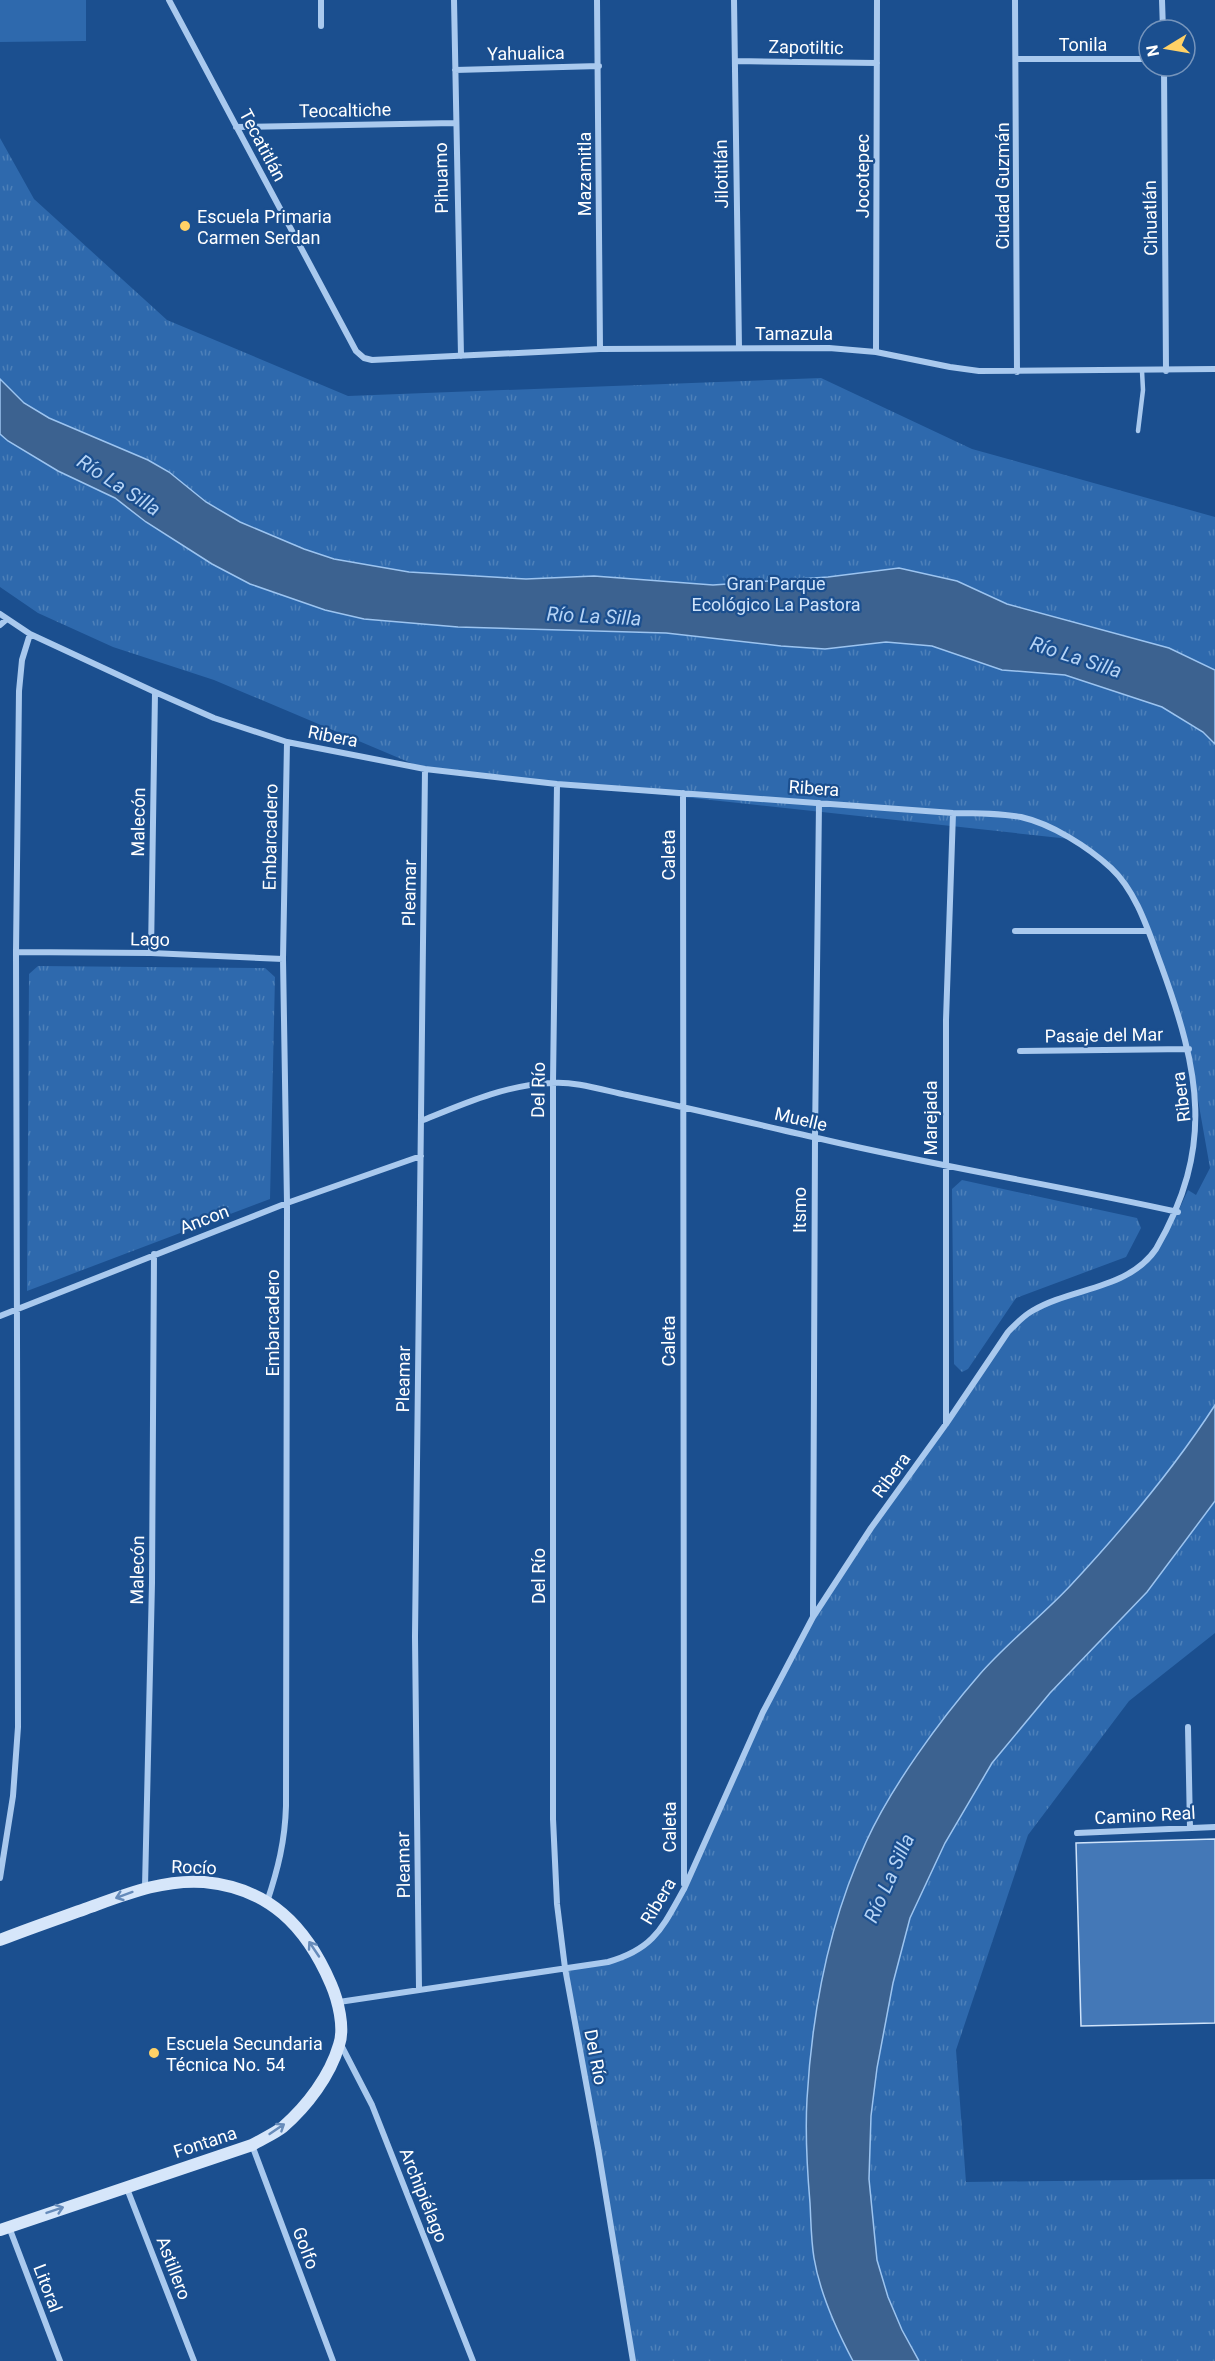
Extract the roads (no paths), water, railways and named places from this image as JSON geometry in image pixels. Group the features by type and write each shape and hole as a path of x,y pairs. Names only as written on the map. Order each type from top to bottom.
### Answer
{"street":[{"name":"Tecatitlán","path":"170,0 356,351 364,358 372,360"},
{"path":"321,0 321,26"},
{"name":"Pihuamo","path":"454,0 461,356"},
{"name":"Mazamitla","path":"597,0 600,349"},
{"name":"Jilotitlán","path":"734,0 739,348"},
{"name":"Jocotepec","path":"876,0 876,352"},
{"name":"Ciudad Guzmán","path":"1015,0 1017,372"},
{"path":"1162,0 1163,18"},
{"name":"Tonila","path":"1016,59 1137,59"},
{"name":"Zapotiltic","path":"735,61 877,63"},
{"name":"Yahualica","path":"455,70 599,66"},
{"name":"Cihuatlán","path":"1164,78 1166,371"},
{"name":"Teocaltiche","path":"236,127 455,123"},
{"name":"Tamazula","path":"372,360 600,349 829,348 876,352 962,369 1017,372 1215,369"},
{"name":"Ribera","path":"0,614 30,634 155,692 214,718 287,742 425,769 557,784 953,813 1004,814 1024,818 1070,839 1096,856 1113,870 1126,887 1148,931 1178,1010 1189,1048 1198,1086 1200,1144 1194,1174 1178,1212 1157,1249 1145,1264 1130,1274 1047,1304 1020,1320 1008,1332 946,1424 871,1528 813,1617 764,1712 684,1888 670,1914 649,1944 629,1956 608,1962 339,2002"},
{"path":"0,625 7,619"},
{"path":"0,1878 13,1796 18,1727 16,952 20,674 30,634"},
{"name":"Malecón","path":"151,953 155,692"},
{"name":"Embarcadero","path":"267,1902 282,1855 286,1806 287,1203 283,959 287,742"},
{"name":"Pleamar","path":"420,1989 415,1637 425,769"},
{"name":"Del Río","path":"557,784 553,1082 553,1819 556,1904 633,2361"},
{"name":"Caleta","path":"683,793 684,1888"},
{"name":"Itsmo","path":"813,1617 819,803"},
{"name":"Marejada","path":"946,1424 946,1020 953,813"},
{"path":"1015,931 1148,931"},
{"name":"Lago","path":"16,952 151,953 283,959"},
{"name":"Pasaje del Mar","path":"1020,1051 1189,1048"},
{"name":"Muelle","path":"421,1121 472,1100 515,1086 553,1082 683,1107 945,1167 1092,1192 1178,1212"},
{"name":"Ancon","path":"0,1316 287,1203 421,1156"},
{"name":"Malecón","path":"145,1887 152,1583 154,1254"},
{"path":"1188,1726 1190,1828"},
{"name":"Camino Real","path":"1077,1833 1215,1827"},
{"name":"Rocío","path":"0,1940 145,1887 174,1882 204,1882 242,1889 267,1902 298,1927 319,1956 339,2002"},
{"name":"Fontana","path":"4,2228 252,2145 282,2127 309,2098 329,2070 340,2043 339,2002"},
{"name":"Archipiélago","path":"340,2043 372,2105 473,2361"},
{"name":"Golfo","path":"252,2145 333,2361"},
{"name":"Astillero","path":"126,2186 194,2361"},
{"name":"Litoral","path":"4,2228 60,2361"}],"lane":[{"path":"1138,431 1143,390 1142,371"}],"water":[{"name":"Río La Silla","path":"0,379 24,403 49,418 148,460 169,472 206,502 240,522 334,559 409,572 526,579 594,576 713,585 828,577 899,568 957,581 1007,604 1169,648 1215,670 1215,744 1203,732 1162,707 1065,675 1002,670 932,646 886,642 825,649 666,633 458,627 364,619 325,610 250,584 212,564 146,522 115,498 58,471 8,441 0,434"},
{"name":"Río La Silla","path":"1215,1405 1215,1501 1147,1592 1050,1693 992,1763 945,1843 910,1918 893,1983 877,2068 871,2116 869,2179 877,2260 888,2297 919,2361 853,2361 829,2311 814,2258 806,2125 809,2066 824,1968 853,1872 876,1821 889,1799 917,1755 949,1712 991,1662 1060,1596 1110,1542 1165,1475"}],"place":[{"name":"Escuela Primaria Carmen Serdan","path":"185,226"},
{"name":"Escuela Secundaria Técnica No. 54","path":"154,2053"}],"park label":[{"name":"Gran Parque Ecológico La Pastora","path":"776,593"}]}
